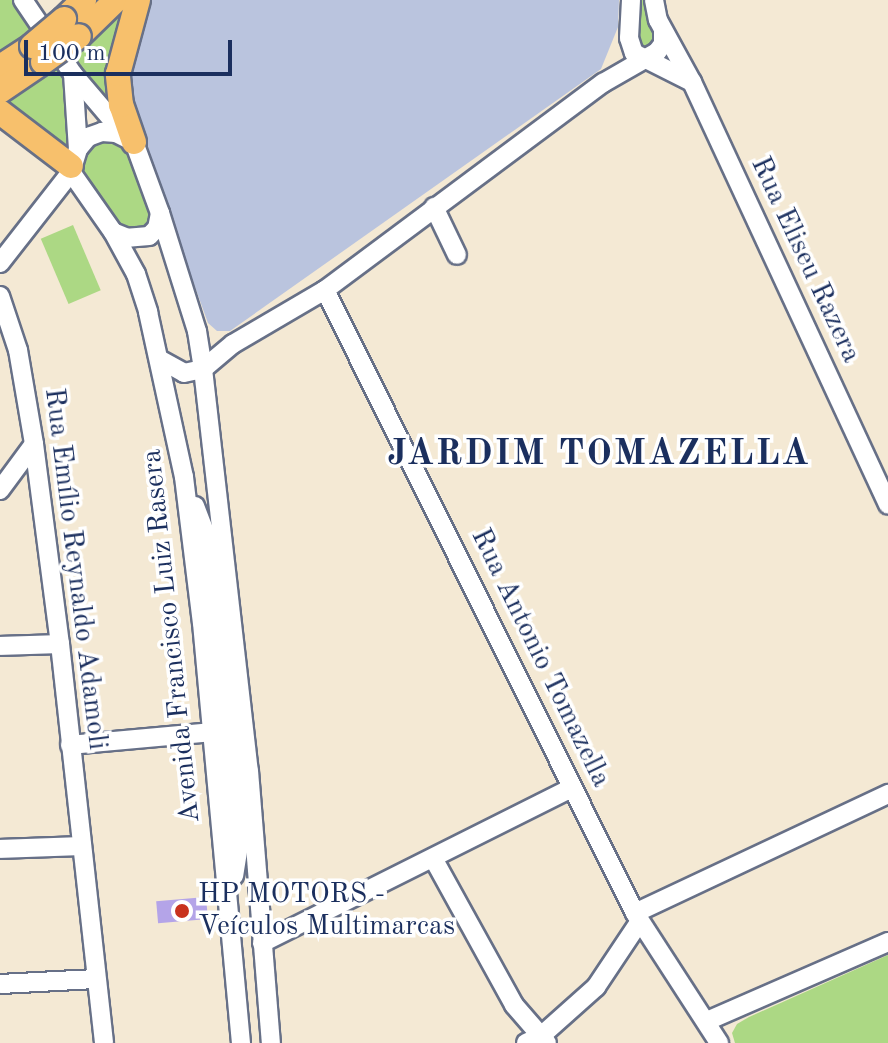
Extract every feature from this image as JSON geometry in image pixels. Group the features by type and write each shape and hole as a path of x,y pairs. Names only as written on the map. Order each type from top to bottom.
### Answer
{"main road":[{"path":"71,28 84,0"},
{"path":"0,91 37,54 116,0"},
{"path":"130,140 121,105 118,74 138,0"},
{"path":"0,67 37,54"},
{"path":"0,112 73,162"}],"street":[{"path":"23,0 73,74 130,140 160,213 197,331 233,620 271,1043"},
{"path":"631,0 629,38 634,53 692,82"},
{"name":"Rua Eliseu Razera","path":"654,0 663,31 692,82 888,505"},
{"path":"161,360 184,373 203,369 233,344 325,290 603,83 649,59 663,44 663,31"},
{"path":"603,83 629,38"},
{"path":"73,74 73,162"},
{"path":"0,263 47,203 88,137 102,132 130,140"},
{"name":"Avenida Francisco Luiz Rasera","path":"73,162 82,190 113,232 136,274 161,360 184,477 230,900 241,1043"},
{"path":"47,203 67,192 82,190"},
{"path":"434,207 457,255"},
{"path":"113,232 128,238 149,236 157,228 160,213"},
{"name":"Rua Antonio Tomazella","path":"325,290 637,917 719,1043"},
{"name":"Rua Emílio Reynaldo Adamoli","path":"0,296 18,350 34,444 60,644 104,1043"},
{"path":"197,331 207,339 233,344"},
{"path":"0,490 34,444"},
{"path":"184,477 205,532 217,621 239,845 230,900"},
{"path":"0,646 60,644"},
{"path":"70,745 212,732"},
{"path":"262,943 572,788"},
{"path":"433,858 514,1005 538,1041 596,987 637,917 888,794"},
{"path":"0,849 80,846"},
{"path":"707,1021 888,942"},
{"path":"0,984 96,979"}],"shaded area":[{"path":"150,0 619,0 618,27 601,69 230,331 217,331 208,323 127,99 127,71"}],"green space":[{"path":"0,0 14,0 37,33 0,56"},
{"path":"124,0 121,121 67,52"},
{"path":"639,0 647,0 649,24 656,34 656,44 643,49 637,45"},
{"path":"57,61 67,79 67,154 0,97"},
{"path":"105,139 127,145 153,210 152,223 143,232 116,223 78,165 92,142"},
{"path":"73,225 101,290 69,304 41,239"},
{"path":"888,955 888,1043 735,1043 732,1033 737,1024 749,1017"}],"building":[{"name":"HP MOTORS - Veículos Multimarcas","path":"206,897 208,919 158,923 156,901"}],"place":[{"name":"HP MOTORS - Veículos Multimarcas","path":"182,911"}],"district":[{"name":"JARDIM TOMAZELLA","path":"599,456"}]}
